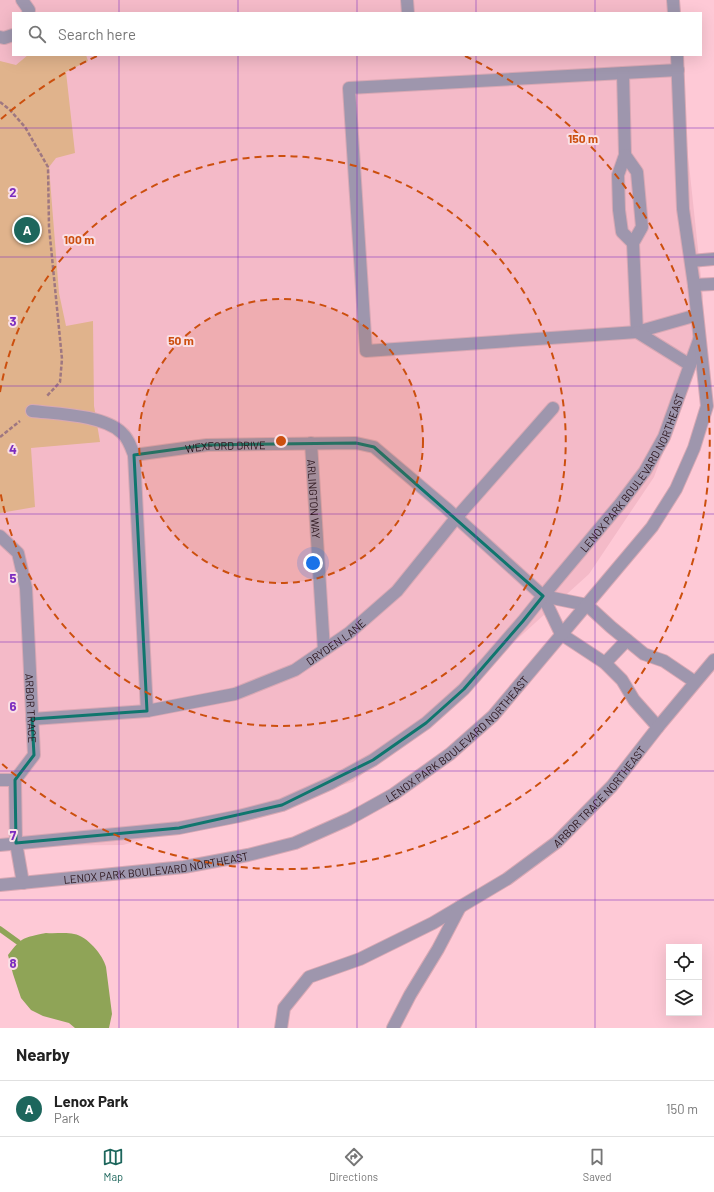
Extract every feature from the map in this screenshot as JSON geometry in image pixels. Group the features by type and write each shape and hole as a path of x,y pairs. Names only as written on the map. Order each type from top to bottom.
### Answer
{"street":[{"path":"22,0 29,10 28,12"},
{"path":"407,0 408,12"},
{"path":"673,0 674,12"},
{"path":"0,37 4,38 12,35"},
{"name":"LENOX PARK BOULEVARD NORTHEAST","path":"0,885 184,867 241,856 294,843 349,819 394,794 450,754 493,716 652,527 676,489 711,406 683,209 677,56"},
{"path":"678,70 350,88 366,351 637,332 697,315"},
{"path":"623,73 625,155 618,175 619,210 622,232 633,243"},
{"path":"625,155 637,172 642,227 633,243 637,332"},
{"path":"691,261 714,259"},
{"path":"694,285 714,284"},
{"path":"637,332 690,365"},
{"name":"LENOX PARK BOULEVARD NORTHEAST","path":"0,845 186,826 239,816 282,805 331,783 374,760 431,718 464,689 523,621 542,596 620,504 645,471 664,437 700,337"},
{"name":"DRYDEN LANE","path":"32,719 148,711 235,694 295,670 349,633 397,591 456,518 553,408"},
{"path":"32,411 73,415 104,421 124,434 134,455 148,711"},
{"name":"WEXFORD DRIVE","path":"134,455 207,445 356,443 374,447 456,518 542,596"},
{"name":"ARLINGTON WAY","path":"311,444 324,650"},
{"name":"ARBOR TRACE","path":"0,536 18,553 26,588 34,754 15,780"},
{"path":"542,596 587,605 644,654 664,661 695,682"},
{"path":"542,596 561,634 605,663 622,680 634,700 658,727"},
{"path":"605,663 627,640"},
{"name":"ARBOR TRACE NORTHEAST","path":"282,1028 284,1008 309,977 360,959 433,923 507,879 557,842 612,786 658,727 714,660"},
{"path":"0,780 15,780 16,843 23,883"},
{"path":"393,1028 460,907"}],"path":[{"path":"0,102 9,109 25,127 48,167 49,228 62,359 60,382 32,411 0,436"}],"highlighted area":[{"path":"356,443 374,447 543,596 464,689 426,723 373,760 282,805 179,828 16,843 15,780 34,755 32,719 147,711 134,455 207,445"}],"shaded area":[{"path":"0,0 679,0 681,12 12,12 12,56 683,56 687,146 703,296 678,413 654,477 589,574 429,719 353,782 123,845 0,846"},
{"path":"27,56 86,56 88,61 66,72 75,153 56,158 49,167 59,293 66,326 93,321 94,406 100,442 31,448 35,507 0,513 0,61 16,65"},
{"path":"46,933 67,933 84,938 102,957 106,967 112,1014 109,1028 75,1028 69,1023 43,1016 31,1010 21,998 8,955 17,944 24,939"}],"waterway":[{"path":"0,929 18,942"}],"place":[{"name":"Lenox Park","path":"27,230"}]}
